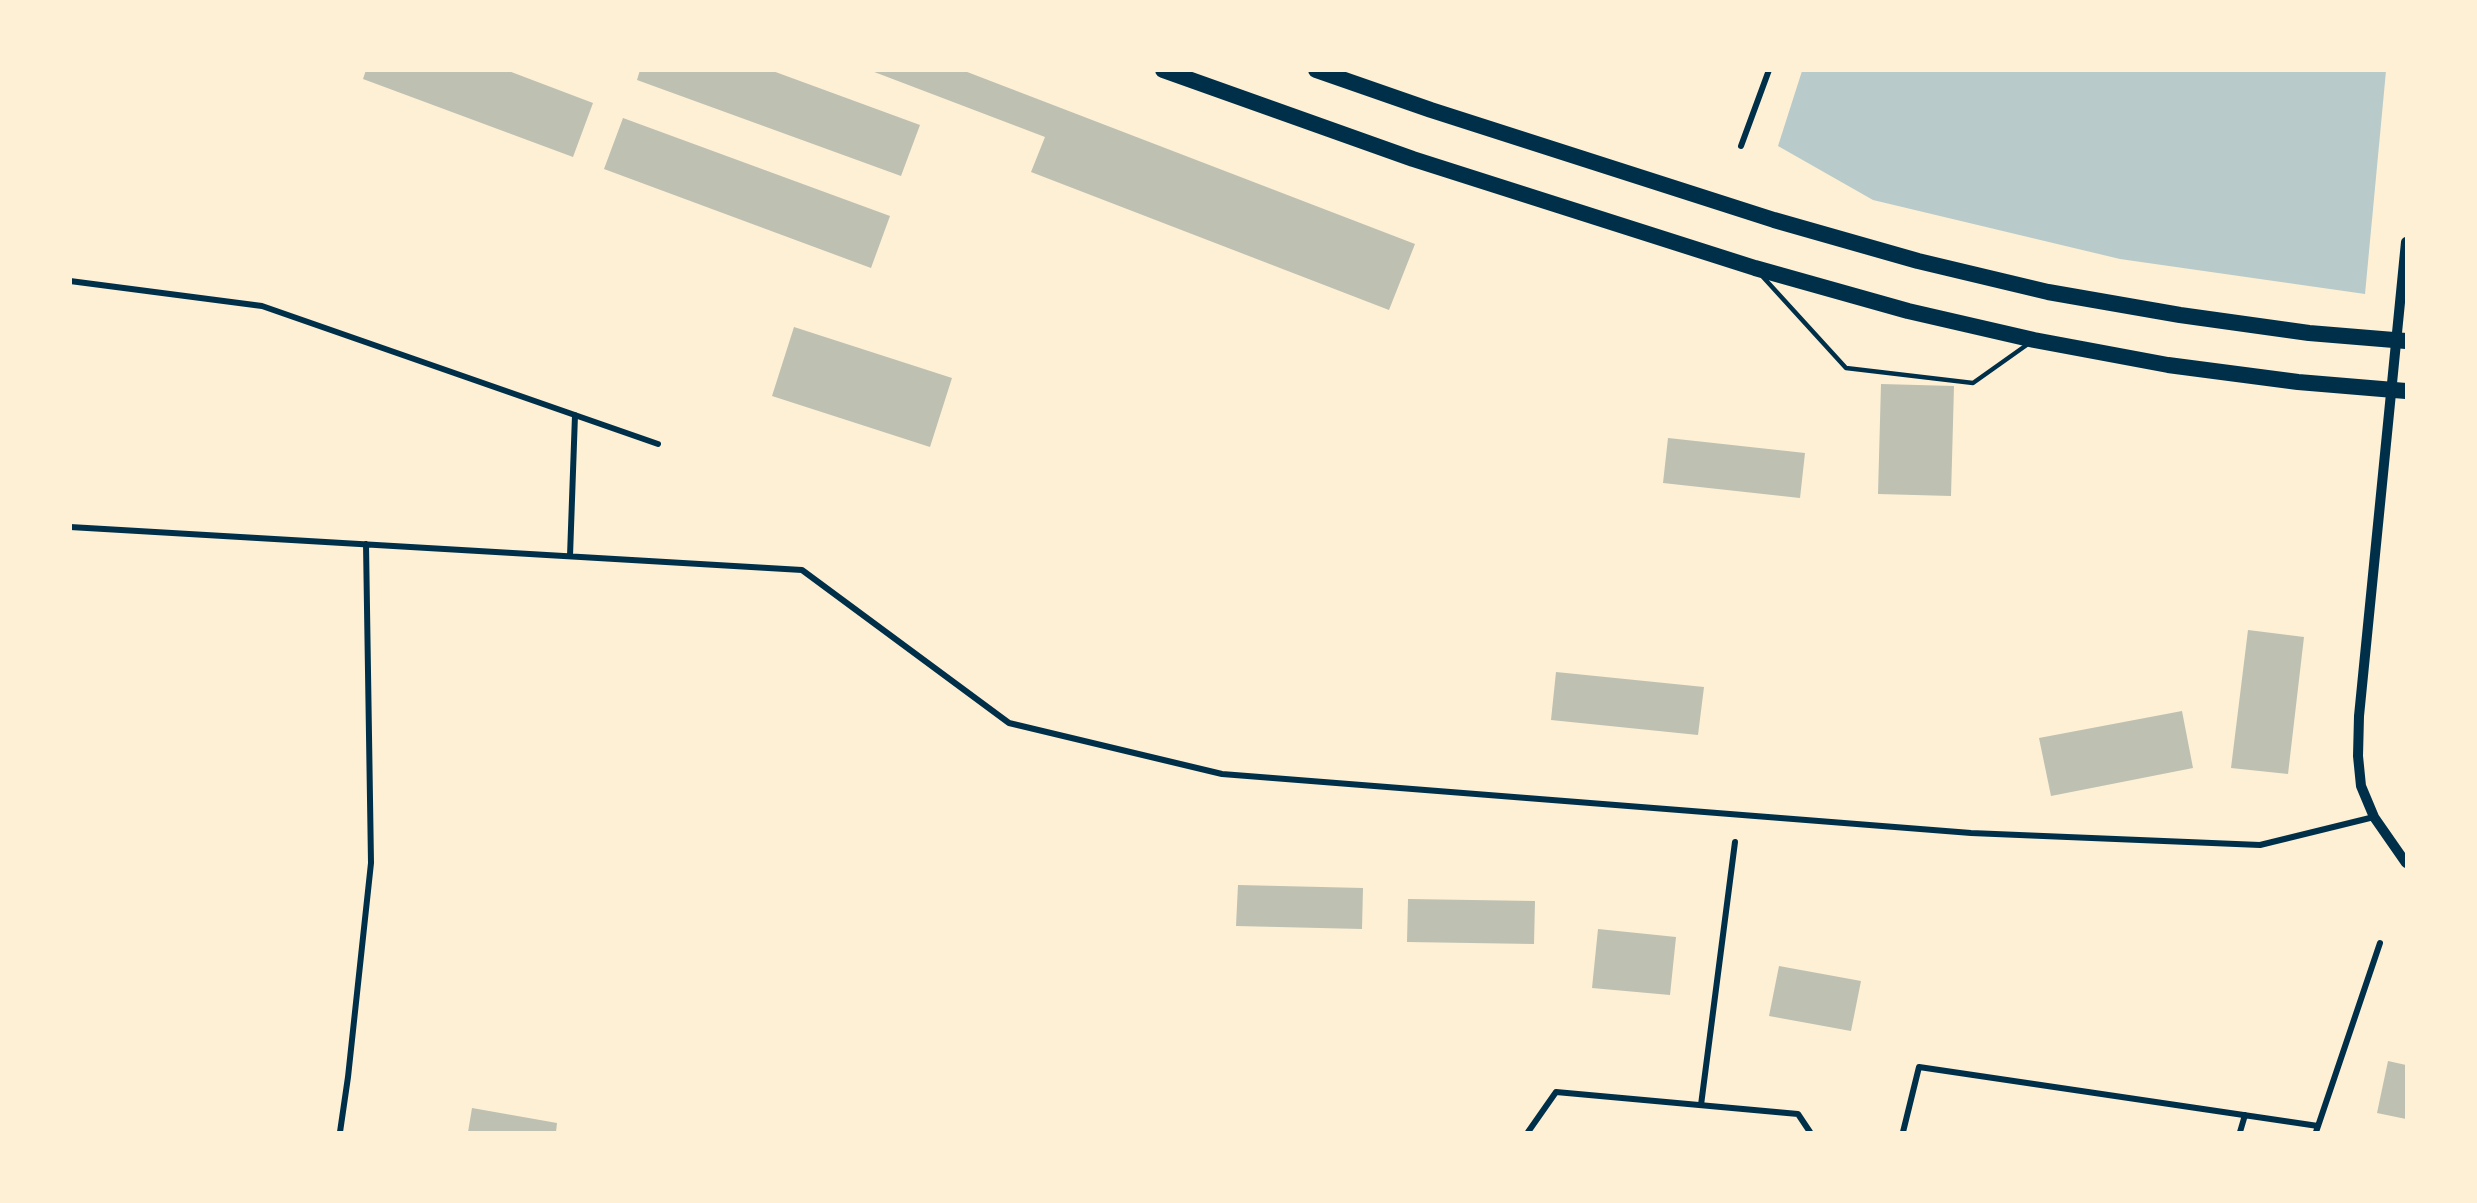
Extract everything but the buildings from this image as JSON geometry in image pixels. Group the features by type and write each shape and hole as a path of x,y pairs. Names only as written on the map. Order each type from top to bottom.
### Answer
{"highway":[{"path":"1163,70 1413,159 1755,268 1908,312 2034,340 2168,365 2298,382 2406,391"},
{"path":"1316,70 1431,110 1774,220 1918,261 2048,292 2215,320 2309,333 2406,341"},
{"path":"1351,70 1431,110"}],"street":[{"path":"1741,146 1769,70"},
{"path":"2406,242 2359,716 2358,756 2361,786 2374,817 2406,863"},
{"path":"70,281 262,306 658,444"},
{"path":"570,556 575,415"},
{"path":"70,528 802,570 1009,723 1222,774 1971,833 2260,845 2374,817"},
{"path":"340,1132 371,863 366,544"},
{"path":"1701,1105 1735,842"},
{"path":"1903,1132 1919,1067 2245,1115 2317,1129 2380,942"},
{"path":"1528,1132 1556,1092 1798,1114 1810,1132"},
{"path":"2240,1132 2245,1115"}],"lane":[{"path":"1755,268 1846,368 1973,383 2034,340"}],"shaded area":[{"path":"1802,71 2386,71 2365,294 2120,259 1873,200 1778,146"}]}
